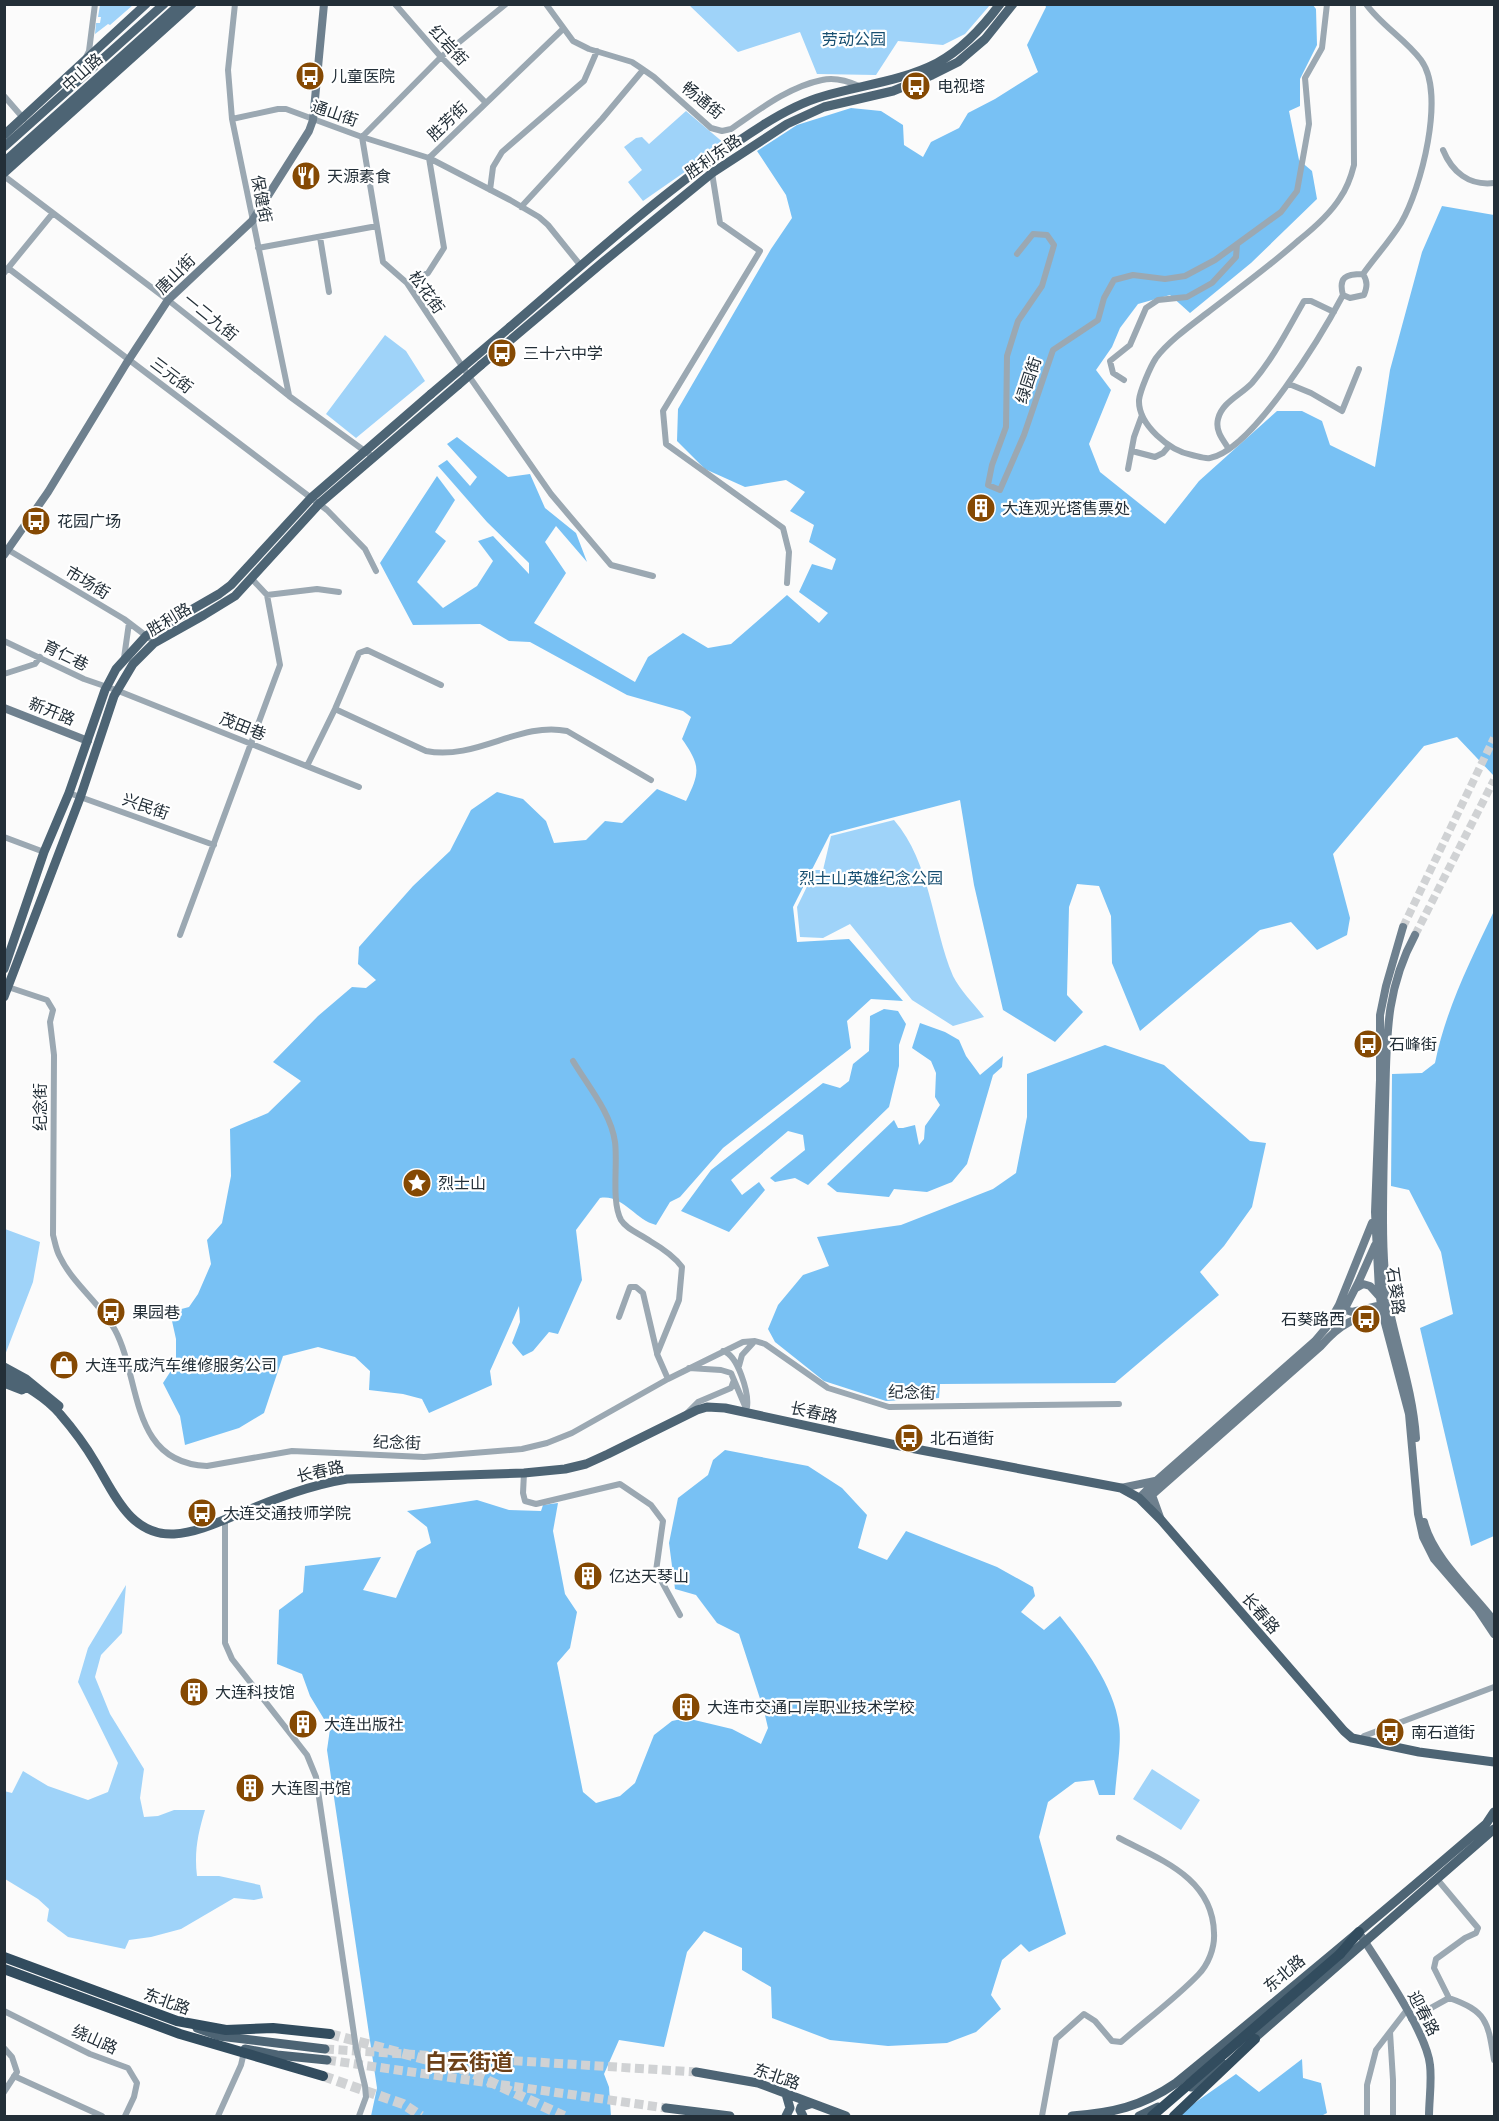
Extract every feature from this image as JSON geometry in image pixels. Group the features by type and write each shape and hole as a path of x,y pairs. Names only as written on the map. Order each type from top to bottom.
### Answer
{"highway":[{"path":"1152,2116 1340,1954 1359,1932"},
{"name":"东北路","path":"4,1957 177,2021"},
{"name":"东北路","path":"4,1969 180,2034 323,2076"},
{"path":"177,2021 226,2030 273,2028 330,2034"},
{"path":"1174,2116 1255,2039"}],"main road":[{"path":"4,135 26,121 84,60 146,4"},
{"name":"中山路","path":"4,147 26,121 164,4"},
{"name":"中山路","path":"4,162 180,4"},
{"path":"4,174 192,4"},
{"name":"唐山街","path":"6,551 70,457 129,359 168,300 252,221 309,131 313,120 324,4"},
{"name":"胜利路","path":"4,969 44,852 69,794 88,741 124,659 146,636 231,585 311,498 666,193 762,126 809,101 911,74 939,62 980,30 1000,4"},
{"name":"胜利东路","path":"459,385 612,254 712,173 787,124 824,108 893,91 958,62 985,39 1012,4"},
{"name":"胜利路","path":"4,997 6,986 80,798 112,688 154,643 235,596 319,504 459,385"},
{"name":"新开路","path":"4,708 88,741"},
{"name":"石葵路","path":"1403,927 1380,1015 1375,1212 1376,1242 1384,1305 1408,1414 1418,1514 1423,1537 1434,1559 1494,1634"},
{"name":"石葵路","path":"1415,935 1406,952 1396,981 1388,1018 1383,1220 1384,1305 1414,1411 1425,1525 1439,1555 1494,1622"},
{"path":"1142,1501 1156,1480 1315,1341 1326,1328 1339,1305 1371,1229 1375,1212"},
{"path":"1142,1501 1152,1495 1321,1346 1332,1333 1346,1308 1376,1242 1383,1220"},
{"path":"1355,1289 1363,1284 1370,1286 1384,1305"},
{"path":"1346,1308 1346,1311 1352,1312 1384,1305"},
{"path":"1332,1333 1352,1319 1384,1305"},
{"name":"长春路","path":"4,1367 26,1378 50,1397 74,1424 80,1440"},
{"name":"长春路","path":"4,1376 38,1395 52,1407 80,1440 133,1521 156,1532 175,1534 188,1532 296,1492 347,1479 524,1473 565,1469 586,1464 685,1415 707,1407 747,1410 915,1449 1121,1488 1142,1501 1161,1520 1352,1738 1419,1752 1494,1762"},
{"name":"长春路","path":"4,1383 20,1389 36,1400 80,1440"},
{"path":"1121,1488 1156,1480"},
{"path":"1152,1495 1161,1520"},
{"name":"东北路","path":"1072,2116 1108,2114 1157,2096 1359,1932 1486,1824 1494,1812"},
{"name":"东北路","path":"1139,2116 1158,2108 1202,2080 1255,2039 1494,1829"},
{"name":"迎春路","path":"1359,1932 1409,2015 1428,2054 1430,2064 1428,2116"},
{"name":"东北路","path":"177,2021 219,2036 325,2049"},
{"name":"东北路","path":"216,2044 277,2055 327,2060"},
{"name":"东北路","path":"696,2072 758,2083 846,2116"},
{"path":"786,2094 790,2108 786,2116"},
{"path":"803,2116 801,2107 810,2104"},
{"path":"666,2108 729,2116"}],"street":[{"path":"84,60 89,51 95,4"},
{"name":"保健街","path":"235,4 228,70 232,119 289,396"},
{"name":"红岩街","path":"394,4 486,103"},
{"path":"362,137 441,57 506,4"},
{"name":"畅通街","path":"546,4 573,41 632,62 654,76 711,128 722,131 731,129 785,93 824,79 846,81 860,87"},
{"name":"绿园街","path":"1017,254 1033,234 1047,235 1054,245 1042,286 1018,321 1007,356 1006,427 992,465 988,485 1000,490 1024,435 1053,350 1098,320 1104,298 1114,280 1133,275 1165,279 1185,276 1215,260 1281,212 1297,191 1309,124 1305,78 1322,48 1327,4"},
{"path":"1353,4 1354,165 1349,183 1340,200 1315,227 1273,263 1186,329 1156,358 1139,399 1142,415 1160,439 1189,455 1210,458 1229,448 1257,424 1289,384 1343,295 1341,286 1343,279 1350,274 1363,274"},
{"path":"1363,274 1401,222 1417,186 1428,144 1431,105 1428,79 1422,61 1366,4"},
{"name":"胜芳街","path":"407,284 428,273 444,248 429,158 563,29"},
{"path":"490,190 493,167 502,152 584,81 597,51"},
{"path":"521,207 602,119 643,70"},
{"path":"4,96 26,121"},
{"name":"通山街","path":"232,119 286,109 362,137 429,158 539,217 581,266"},
{"name":"松花街","path":"362,137 383,262 407,284 551,494 611,565 653,576"},
{"path":"1443,150 1449,165 1467,178 1480,183 1494,183"},
{"path":"712,173 720,223 760,251 663,411 666,444 783,528 789,552 787,583"},
{"name":"一二九街","path":"4,174 289,396 373,457"},
{"path":"6,270 53,213"},
{"path":"258,248 377,226"},
{"path":"320,237 329,292"},
{"path":"1124,380 1113,373 1110,361 1130,345 1146,308 1158,300 1187,297 1212,283 1236,257 1237,243"},
{"name":"三元街","path":"6,270 129,359 319,504 365,549 376,571"},
{"path":"1343,295 1350,298 1364,295 1367,286 1363,274"},
{"path":"1229,448 1217,429 1218,418 1224,406 1250,385 1265,367 1305,301 1311,301 1334,312"},
{"path":"1289,384 1311,393 1342,411 1359,369"},
{"path":"1128,469 1134,437 1142,415"},
{"path":"1132,451 1155,457 1169,446"},
{"name":"市场街","path":"6,551 129,623 154,643"},
{"path":"180,935 280,664 267,595 251,578"},
{"path":"267,595 317,589 339,592"},
{"path":"124,659 129,623"},
{"name":"育仁巷","path":"4,641 84,679 112,688"},
{"path":"307,766 360,653 367,650 441,686"},
{"path":"4,674 35,664 40,657"},
{"name":"茂田巷","path":"112,688 359,788"},
{"path":"335,709 426,751 442,754 482,747 513,736 552,728 567,731 651,780"},
{"name":"兴民街","path":"69,794 214,845"},
{"path":"4,837 44,852"},
{"name":"纪念街","path":"6,986 47,1000 53,1010 50,1022 54,1055 53,1235 59,1256 116,1331 142,1419 158,1444 167,1453 195,1466 207,1466 292,1451 424,1457 522,1449 547,1443 572,1433 689,1368 743,1342 755,1341 765,1344 828,1388 889,1407 1119,1404"},
{"path":"573,1061 609,1119 615,1141 617,1206 621,1220 631,1230 676,1259 682,1267 678,1300 657,1354"},
{"path":"619,1317 630,1287 636,1287 643,1293 657,1354 668,1379"},
{"path":"738,1370 742,1355 755,1341"},
{"path":"723,1351 730,1353 738,1370 746,1393 747,1410"},
{"path":"689,1368 731,1373 747,1410"},
{"path":"685,1415 698,1402 730,1388 734,1379"},
{"path":"524,1473 525,1501 536,1504 620,1484 651,1505 663,1521 656,1570 680,1615"},
{"path":"225,1519 225,1643 232,1659 307,1755 316,1777 356,2048 365,2086 366,2097 359,2116"},
{"path":"1364,1736 1494,1687"},
{"path":"1042,2116 1056,2039 1084,2014 1095,2021 1112,2041 1121,2042 1199,1975 1210,1958 1215,1937 1214,1918 1206,1897 1175,1867 1119,1838"},
{"path":"1437,1879 1478,1928 1476,1933 1465,1938 1436,1959 1434,1968 1449,1998"},
{"path":"1367,2116 1367,2085 1376,2050 1390,2031 1409,2015 1449,1998 1469,2005 1482,2016 1490,2031 1494,2060"},
{"name":"绕山路","path":"4,2011 90,2054 128,2068 136,2084 134,2097 125,2116"},
{"path":"1390,2031 1393,2116"},
{"path":"4,2048 15,2063 17,2072 4,2092"},
{"path":"218,2116 241,2065 244,2052"},
{"path":"14,2076 102,2116"}],"green space":[{"path":"100,4 133,5 110,25 108,24 95,34 96,23 100,23 101,17 98,17"},
{"name":"劳动公园","path":"689,5 990,5 965,34 943,45 898,41 876,75 817,74 800,32 738,52"},
{"path":"686,111 725,144 643,201 628,182 642,170 624,147 636,138 642,137 649,144"},
{"path":"385,335 406,351 425,381 356,438 326,414"},
{"name":"烈士山英雄纪念公园","path":"894,820 916,855 953,976 984,1017 953,1026 912,1000 850,924 823,938 800,937 797,907 815,870 823,870 831,836"},
{"path":"5,1229 40,1242 33,1282 5,1355"},
{"path":"126,1585 122,1633 101,1655 95,1677 110,1714 144,1769 140,1798 144,1817 158,1816 174,1810 205,1810 197,1843 197,1876 219,1876 260,1885 263,1898 254,1900 234,1898 181,1929 129,1940 125,1949 68,1937 47,1921 49,1909 38,1899 5,1879 4,1791 12,1793 23,1771 48,1786 88,1800 108,1792 118,1763 78,1682 88,1648"},
{"path":"1152,1769 1200,1800 1181,1830 1133,1799"}],"shaded area":[{"path":"1045,5 1313,5 1316,9 1317,45 1300,79 1300,106 1289,111 1299,160 1312,171 1317,199 1251,263 1190,313 1170,295 1138,304 1120,328 1112,347 1096,370 1111,390 1089,444 1100,472 1165,524 1199,481 1277,411 1302,411 1322,421 1330,445 1375,467 1390,370 1422,252 1442,206 1494,215 1494,776 1457,737 1424,746 1333,854 1350,918 1347,935 1317,950 1291,922 1260,930 1140,1031 1112,963 1111,916 1099,886 1077,884 1069,907 1067,995 1083,1012 1055,1042 1003,1010 974,885 960,800 830,834 793,907 797,942 849,939 903,1001 871,999 847,1021 851,1048 723,1148 680,1197 670,1202 656,1225 616,1200 600,1198 576,1230 582,1280 558,1334 549,1332 533,1351 523,1356 512,1343 520,1322 519,1306 490,1371 492,1385 429,1413 422,1399 369,1390 370,1371 355,1357 318,1347 283,1356 264,1413 239,1428 185,1445 180,1416 163,1383 176,1363 176,1339 170,1312 189,1307 198,1294 211,1264 207,1240 222,1223 231,1176 230,1129 268,1113 301,1081 273,1062 318,1016 352,987 366,988 376,980 358,964 359,947 413,886 450,851 471,810 497,792 523,799 546,821 554,843 586,840 605,821 622,823 657,789 686,801 696,776 693,756 682,739 691,717 683,711 627,695 530,642 509,641 480,624 413,625 380,563 437,476 455,500 435,532 446,541 417,582 443,608 477,586 493,561 478,541 493,536 529,574 529,563 487,522 438,466 447,460 470,486 477,477 447,444 457,437 508,477 530,474 545,508 576,533 587,562 556,526 545,542 566,573 534,623 635,682 648,657 683,633 708,648 731,644 787,595 819,623 828,613 799,592 812,564 832,570 836,559 809,542 814,525 790,511 805,492 786,480 745,487 705,469 677,441 678,409 771,249 792,218 786,195 757,151 797,125 851,108 881,111 903,125 904,145 923,157 931,142 959,128 968,113 1038,72 1027,45"},
{"path":"1494,911 1494,1536 1471,1546 1420,1328 1453,1314 1441,1252 1409,1190 1391,1186 1392,1074 1422,1073 1435,1063 1452,1004"},
{"path":"884,1009 898,1011 906,1024 899,1045 899,1066 889,1107 808,1185 795,1178 775,1182 770,1178 805,1150 803,1135 788,1131 731,1180 742,1195 759,1182 765,1190 729,1232 681,1211 711,1170 823,1083 840,1088 849,1081 853,1064 869,1051 870,1016"},
{"path":"920,1023 959,1040 966,1056 980,1075 1003,1056 1002,1067 993,1075 967,1164 952,1182 927,1192 894,1189 889,1197 837,1192 827,1184 894,1120 898,1128 915,1125 919,1145 924,1139 925,1126 940,1105 935,1097 936,1073 931,1061 912,1048"},
{"path":"1105,1045 1164,1065 1250,1141 1266,1143 1252,1207 1224,1246 1200,1272 1219,1295 1115,1383 940,1384 939,1398 886,1401 824,1381 775,1342 768,1329 778,1305 803,1275 829,1266 817,1237 901,1225 993,1189 1016,1173 1027,1117 1027,1074"},
{"path":"725,1450 808,1466 842,1488 867,1515 858,1548 887,1560 906,1531 997,1567 1033,1587 1035,1596 1021,1612 1044,1630 1060,1616 1079,1640 1097,1667 1111,1696 1116,1710 1120,1740 1115,1795 1099,1795 1094,1780 1075,1782 1048,1802 1039,1837 1066,1934 1029,1952 1021,1944 1002,1960 991,1995 1001,2009 976,2032 947,2043 888,2046 830,2040 772,2018 771,1987 742,1970 742,1948 704,1931 687,1952 664,2047 619,2040 604,2074 609,2087 611,2116 371,2116 377,2088 327,1750 330,1729 310,1696 302,1674 277,1664 279,1610 303,1592 305,1566 381,1557 363,1590 396,1598 417,1551 431,1543 427,1527 407,1511 477,1500 509,1510 541,1511 543,1505 558,1503 553,1531 565,1594 577,1612 570,1648 557,1663 583,1792 596,1803 620,1796 635,1783 654,1735 672,1721 686,1718 732,1729 761,1744 768,1728 739,1634 717,1623 696,1595 675,1589 669,1543 678,1498 708,1475 713,1460"},
{"path":"1302,2059 1303,2078 1321,2083 1327,2113 1321,2116 1165,2116 1186,2109 1236,2074 1259,2092"}],"tunnel":[{"path":"1403,927 1494,738"},
{"path":"1415,935 1494,780"},
{"path":"330,2034 465,2070 564,2116"},
{"path":"325,2049 696,2072"},
{"path":"327,2060 666,2108"},
{"path":"323,2076 403,2104 421,2116"}],"place":[{"name":"儿童医院","path":"310,76"},
{"name":"电视塔","path":"916,86"},
{"name":"天源素食","path":"306,176"},
{"name":"三十六中学","path":"502,353"},
{"name":"大连观光塔售票处","path":"981,508"},
{"name":"花园广场","path":"36,521"},
{"name":"石峰街","path":"1368,1044"},
{"name":"烈士山","path":"417,1183"},
{"name":"果园巷","path":"111,1312"},
{"name":"石葵路西","path":"1366,1319"},
{"name":"大连平成汽车维修服务公司","path":"64,1365"},
{"name":"北石道街","path":"909,1438"},
{"name":"大连交通技师学院","path":"202,1513"},
{"name":"亿达天琴山","path":"588,1576"},
{"name":"大连科技馆","path":"194,1692"},
{"name":"大连市交通口岸职业技术学校","path":"686,1707"},
{"name":"大连出版社","path":"303,1724"},
{"name":"南石道街","path":"1390,1732"},
{"name":"大连图书馆","path":"250,1788"}],"district":[{"name":"白云街道","path":"469,2062"}]}
